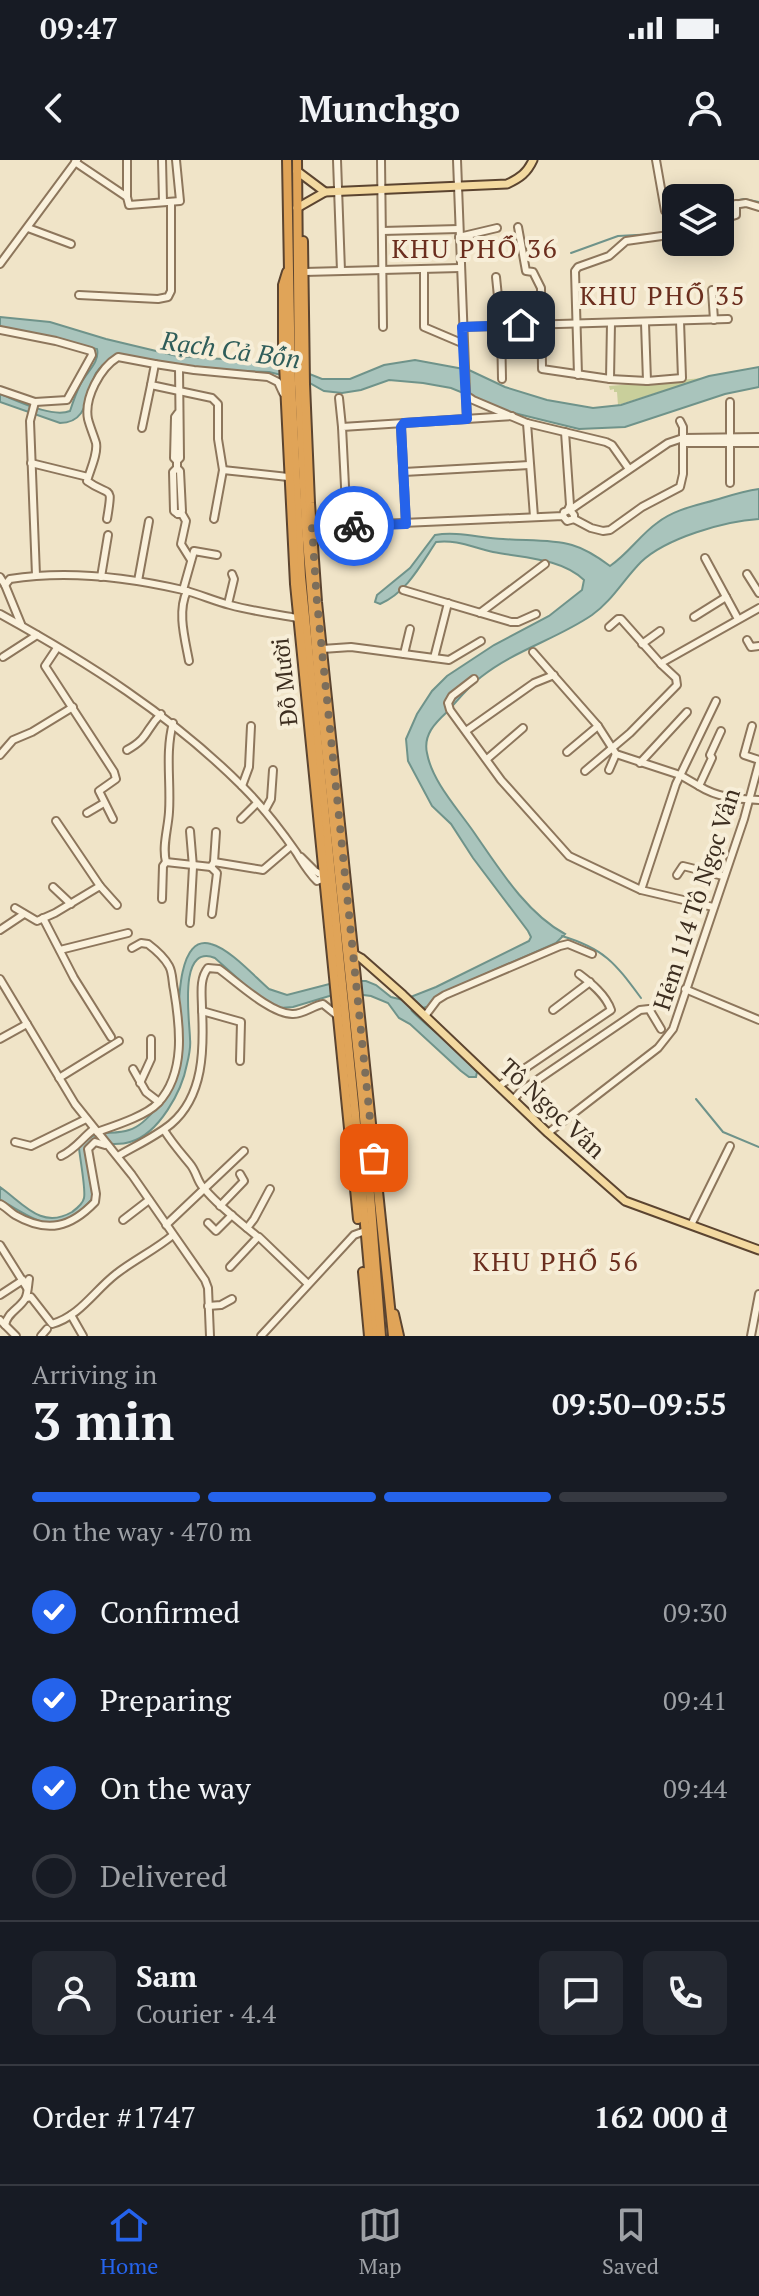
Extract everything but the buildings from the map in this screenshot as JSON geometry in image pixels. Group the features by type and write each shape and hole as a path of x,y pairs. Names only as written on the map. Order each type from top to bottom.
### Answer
{"highway":[{"path":"287,160 298,266 283,285 295,383"},
{"path":"295,383 302,230 297,219 297,160"},
{"name":"Đỗ Mười","path":"295,383 285,396 297,618 332,877 350,952 345,977"},
{"name":"Đỗ Mười","path":"295,383 322,649 332,877 330,894 345,977"},
{"name":"Đỗ Mười","path":"295,383 301,577 332,877"},
{"name":"Đỗ Mười","path":"309,528 332,877"},
{"path":"330,894 332,877"},
{"path":"345,977 369,1138 393,1336"},
{"path":"345,977 369,1336"},
{"path":"348,996 339,1017 362,1232 369,1336"},
{"path":"373,1180 381,1336"},
{"path":"389,1308 396,1318 399,1336"}],"main road":[{"path":"297,208 325,192 507,184 528,171 533,160"},
{"path":"297,171 325,192"},
{"name":"Tô Ngọc Vân","path":"350,952 423,1013 437,1033 473,1067 499,1086 625,1201 759,1250"}],"street":[{"path":"127,160 129,205 180,201 176,160"},
{"path":"162,160 163,202"},
{"path":"337,160 341,271"},
{"path":"381,160 383,327"},
{"path":"457,160 467,419"},
{"path":"656,160 662,194"},
{"path":"0,264 76,161 127,197"},
{"path":"734,216 736,204 747,200 759,207"},
{"path":"79,295 168,297 171,291 171,202"},
{"path":"518,227 526,271 533,272 541,288 542,369 610,379 647,381 682,378 680,321"},
{"path":"28,228 71,244"},
{"path":"382,231 459,233 497,228"},
{"path":"578,375 575,271 578,267 609,256 626,241 662,236"},
{"path":"298,266 341,271 460,268"},
{"path":"424,269 424,327 464,344"},
{"path":"496,277 502,379"},
{"path":"712,290 714,320"},
{"path":"462,327 728,319"},
{"path":"610,379 611,323"},
{"path":"645,323 647,381"},
{"path":"0,330 56,341 91,351 92,355 67,400 35,402 0,390"},
{"path":"107,519 109,491 88,483 96,448 88,409 98,377 118,357 179,368 268,377 278,382 285,396"},
{"path":"142,428 155,364"},
{"path":"179,368 174,511 182,514 186,521 181,544 191,560"},
{"path":"151,385 214,399 218,404 218,439 223,470 214,519"},
{"path":"466,393 473,400 527,423 612,445 629,469"},
{"path":"339,398 347,526"},
{"path":"35,402 31,417 31,463 36,575"},
{"path":"730,402 730,483"},
{"path":"342,427 512,416"},
{"path":"565,432 567,521 574,519 603,531 610,530 642,507 680,487 683,474 680,421"},
{"path":"404,423 401,427 406,524"},
{"path":"527,423 534,517"},
{"path":"309,528 534,517 567,512 660,447 681,441 759,440"},
{"path":"31,463 88,477"},
{"path":"404,472 529,465"},
{"path":"223,470 288,477"},
{"path":"138,581 149,521"},
{"path":"101,577 108,535"},
{"path":"189,661 182,622 191,560 194,551 198,550 217,555"},
{"path":"705,558 738,619"},
{"path":"480,613 545,564"},
{"path":"228,604 234,579 232,574"},
{"path":"5,585 10,579 36,575 138,581 297,618"},
{"path":"0,577 22,626"},
{"path":"752,577 759,593"},
{"path":"403,590 511,622 536,614"},
{"path":"694,617 726,597"},
{"path":"434,658 448,603"},
{"path":"661,664 759,608"},
{"path":"0,614 173,723 265,810 298,855 332,877"},
{"path":"585,771 615,751 677,685 676,678 619,618 609,627"},
{"path":"0,625 10,619"},
{"path":"404,654 410,629"},
{"path":"642,644 660,631"},
{"path":"3,657 37,635"},
{"path":"747,640 751,647 759,646"},
{"path":"322,649 351,647 445,660 454,659 481,641"},
{"path":"57,648 45,666 116,776 99,791 113,819"},
{"path":"533,652 598,726 615,751 640,763 680,775 708,792 739,800 759,800"},
{"path":"466,731 534,683 554,675"},
{"path":"474,679 452,696 448,703 450,710 501,780 569,856 641,890 713,907"},
{"path":"641,890 680,775 716,701"},
{"path":"0,755 13,740 73,707"},
{"path":"640,763 687,712"},
{"path":"127,750 144,741 150,725 161,714"},
{"path":"162,899 170,810 168,750 173,723"},
{"path":"242,786 249,767 251,726"},
{"path":"567,752 598,726"},
{"path":"752,726 744,755 759,761"},
{"path":"487,759 523,728"},
{"path":"699,786 721,731"},
{"path":"609,770 615,751"},
{"name":"Hẻm 114 Tô Ngọc Vân","path":"548,1133 658,1048 673,1029 759,761"},
{"path":"265,810 271,799 273,770"},
{"path":"87,813 104,803"},
{"path":"241,819 257,803"},
{"path":"56,821 100,886 117,905"},
{"path":"190,831 193,867 190,923"},
{"path":"212,914 217,873 213,865 216,832"},
{"path":"166,862 193,867 213,865 263,870 291,846"},
{"path":"677,875 683,866 723,876"},
{"path":"15,908 37,921 100,886"},
{"path":"53,887 71,904"},
{"path":"0,930 24,914"},
{"path":"43,918 74,978 111,1037"},
{"path":"60,950 128,933"},
{"path":"61,1156 77,1147 85,1136 152,1108 159,1102 175,1074 179,1050 178,1010 171,969 148,944 141,943 132,948"},
{"path":"423,1013 445,995 560,946 568,944 592,954"},
{"path":"114,1151 164,1130 181,1114 198,1081 203,1063 201,992 208,968 219,969 272,1008 288,1014 323,1004 339,1017"},
{"path":"499,1086 611,1010 610,1004 579,974"},
{"path":"0,979 86,1119 114,1151 205,1280 210,1336"},
{"path":"553,1010 590,982"},
{"path":"685,989 759,1020"},
{"path":"513,1100 521,1091 640,1010 649,1009 661,1029"},
{"path":"202,1011 241,1022 240,1061"},
{"path":"0,1039 27,1024"},
{"path":"140,1083 151,1059 151,1039"},
{"path":"59,1078 119,1041"},
{"path":"133,1069 148,1094 159,1102"},
{"path":"15,1142 31,1146 86,1119"},
{"path":"164,1130 192,1166 204,1189 308,1284"},
{"path":"0,1204 30,1221 57,1227 69,1223 96,1199 88,1156 90,1146 99,1142 114,1151"},
{"path":"691,1225 730,1146"},
{"path":"166,1225 244,1151"},
{"path":"220,1206 244,1181 240,1174"},
{"path":"247,1228 270,1189"},
{"path":"123,1220 149,1200"},
{"path":"208,1223 216,1231 232,1215"},
{"path":"261,1336 354,1235 362,1232"},
{"path":"26,1298 31,1297 52,1324 84,1306 116,1274 173,1235"},
{"path":"230,1267 258,1237"},
{"path":"0,1245 26,1280 26,1298 2,1323 16,1336"},
{"path":"0,1295 26,1280"},
{"path":"751,1336 759,1294"},
{"path":"208,1306 221,1305 232,1299"},
{"path":"71,1315 83,1336"},
{"path":"41,1336 47,1329"}],"green space":[{"path":"703,378 618,405 617,392 610,390 609,386"}],"water":[{"path":"0,317 50,322 177,356 268,362 322,379 350,379 384,365 415,360 469,370 505,387 547,400 593,408 621,405 709,376 759,367 759,387 725,394 625,427 579,429 510,412 451,388 423,383 389,380 342,393 324,391 306,381 269,372 215,370 116,355 96,373 81,412 69,422 60,423 0,402 0,394 45,411 70,411 80,385 96,359 97,349 0,329"},
{"path":"759,489 759,519 697,532 652,553 592,615 508,659 481,677 428,735 426,747 430,763 446,794 525,902 565,934 556,943 442,993 434,998 430,1006 412,1011 470,1063 477,1072 476,1077 469,1077 461,1071 410,1024 399,1018 388,1003 371,996 348,993 280,1008 265,1003 215,958 203,956 195,962 190,973 190,1045 184,1075 168,1110 159,1121 141,1137 130,1142 93,1143 86,1149 93,1198 69,1219 58,1223 37,1220 0,1200 0,1187 42,1216 61,1217 72,1212 84,1198 79,1148 95,1135 133,1129 157,1107 175,1075 182,974 188,956 197,945 218,947 234,957 269,989 287,995 341,981 366,981 391,997 403,1000 529,941 528,931 451,824 432,806 408,761 406,739 417,714 432,691 447,676 494,645 549,616 582,590 584,580 553,563 443,541 436,542 398,593 380,604 375,602 377,595 410,568 435,535 460,534 564,543 587,551 610,566 664,518 688,508"}],"waterway":[{"path":"734,201 744,199 759,202"},
{"path":"571,253 618,236 655,234"},
{"path":"562,936 589,946 608,959 641,998"},
{"path":"696,1099 723,1132 759,1147"}],"way so far":[{"path":"354,526 312,527 374,1158"}],"district":[{"name":"KHU PHỐ 36","path":"475,248"},
{"name":"KHU PHỐ 35","path":"663,295"},
{"name":"KHU PHỐ 56","path":"556,1261"}],"route":[{"path":"354,526 406,524 401,427 404,423 467,419 462,327 521,325"}],"water label":[{"name":"Rạch Cả Bốn","path":"231,349"}]}
